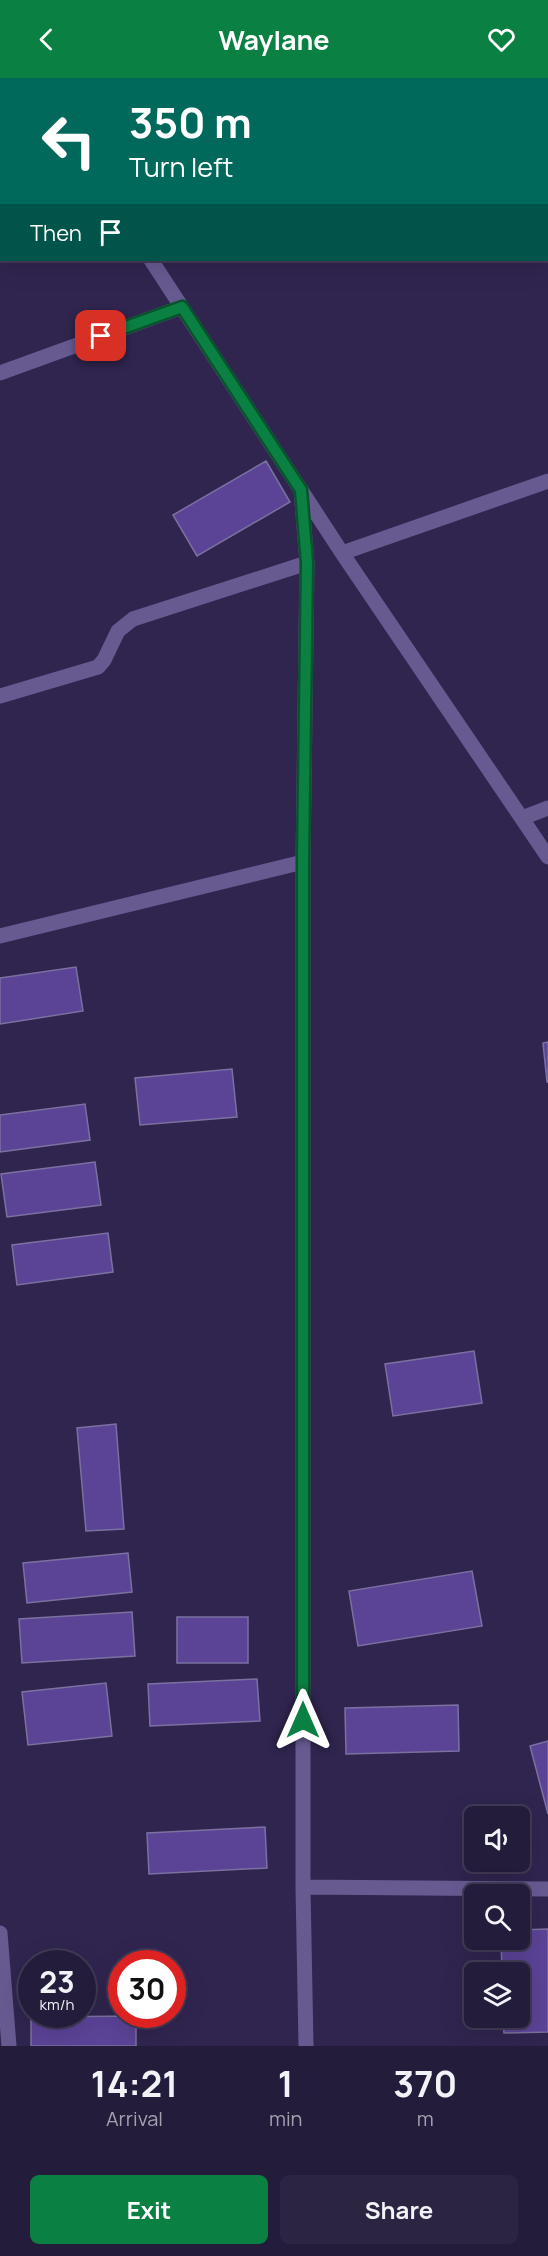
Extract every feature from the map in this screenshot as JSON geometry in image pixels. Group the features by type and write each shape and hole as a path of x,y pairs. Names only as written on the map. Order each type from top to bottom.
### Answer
{"street":[{"path":"152,261 342,553 548,857"},
{"path":"0,372 182,307"},
{"path":"342,553 548,481"},
{"path":"301,490 307,563 303,862 303,1887 306,2046"},
{"path":"0,696 98,667 104,660 118,631 133,619 307,563"},
{"path":"522,818 548,808"},
{"path":"0,936 303,862"},
{"path":"303,1887 548,1889"},
{"path":"0,1933 9,2046"}],"building":[{"path":"266,461 290,502 197,556 173,515"},
{"path":"76,967 83,1011 0,1024 0,978"},
{"path":"548,1042 548,1082 547,1082 543,1043"},
{"path":"232,1069 237,1117 140,1125 135,1078"},
{"path":"85,1104 90,1140 0,1152 0,1115"},
{"path":"95,1162 101,1205 7,1217 1,1174"},
{"path":"108,1233 113,1272 17,1285 12,1245"},
{"path":"474,1351 482,1403 393,1416 385,1364"},
{"path":"116,1424 124,1529 86,1531 77,1428"},
{"path":"128,1553 132,1592 27,1603 23,1563"},
{"path":"472,1571 482,1626 358,1646 349,1591"},
{"path":"132,1612 135,1656 22,1663 19,1619"},
{"path":"177,1617 248,1617 248,1663 177,1663"},
{"path":"257,1679 260,1721 150,1726 148,1684"},
{"path":"106,1683 112,1736 28,1745 22,1692"},
{"path":"458,1705 459,1751 346,1754 345,1708"},
{"path":"548,1741 548,1814 530,1746"},
{"path":"265,1827 267,1868 149,1874 147,1833"},
{"path":"548,1929 548,2032 504,2033 504,2028 530,2028 530,1962 502,1962 501,1950 530,1950 530,1930"},
{"path":"96,2016 108,2016 108,2028 136,2028 136,2046 31,2046 31,2028 96,2028"}],"route":[{"path":"101,336 182,307 301,490 307,563 303,862 303,1720"}]}
